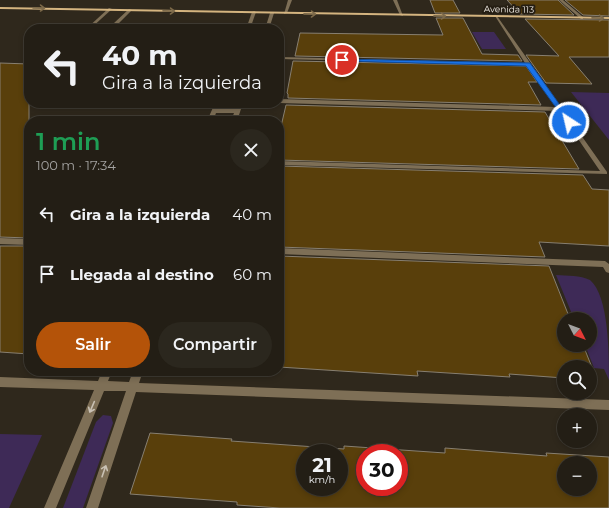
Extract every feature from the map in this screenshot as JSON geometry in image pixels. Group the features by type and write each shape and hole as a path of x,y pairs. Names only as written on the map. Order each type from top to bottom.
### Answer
{"main road":[{"name":"Avenida 113","path":"0,8 609,18"}],"street":[{"path":"285,13 290,0"},
{"path":"395,0 402,15"},
{"path":"561,0 582,18"},
{"path":"94,24 110,9"},
{"path":"115,24 130,10"},
{"path":"250,24 254,12"},
{"path":"269,24 272,13"},
{"path":"284,163 605,173 496,17"},
{"path":"284,58 528,64"},
{"path":"284,101 560,109"},
{"path":"212,116 216,108"},
{"path":"236,116 238,108"},
{"path":"214,111 237,111"},
{"path":"0,241 24,242"},
{"path":"284,251 605,264 609,270"},
{"path":"50,508 105,376"},
{"path":"92,508 136,376"},
{"path":"0,382 609,405"}],"shaded area":[{"path":"472,32 494,32 506,49 482,49"},
{"path":"571,92 609,93 609,140"},
{"path":"556,275 586,278 590,280 596,288 601,299 607,326 609,380 604,369 597,368 597,360 591,360 588,352 597,352 597,312 571,312"},
{"path":"103,415 111,416 113,423 83,508 63,508 96,422"},
{"path":"0,434 42,435 9,508 0,508"}],"building":[{"path":"430,0 453,0 460,13 435,13"},
{"path":"507,0 558,0 574,15 520,14"},
{"path":"565,0 609,0 609,16 583,15"},
{"path":"436,18 463,18 482,54 518,55 522,61 295,56 300,33 443,35"},
{"path":"525,19 609,20 609,57 569,57 592,84 546,83 526,55 559,56"},
{"path":"293,61 526,66 537,82 528,82 541,105 288,98 287,93"},
{"path":"0,63 24,64 24,108 29,108 29,116 24,116 24,238 0,237"},
{"path":"286,105 545,112 579,169 284,160 283,116"},
{"path":"284,166 583,175 592,189 609,190 609,246 539,242 545,257 284,247"},
{"path":"0,246 24,246 24,354 0,352"},
{"path":"284,256 549,266 567,312 557,312 557,352 586,352 589,360 557,360 557,377 509,374 510,377 417,371 418,376 284,367"},
{"path":"150,433 296,446 296,496 348,496 348,446 356,447 356,496 408,496 408,450 445,453 445,448 547,456 546,453 593,456 557,456 557,496 597,496 597,456 609,457 609,508 280,508 237,505 237,502 130,494"}],"route":[{"path":"342,60 528,64 569,122"}]}
